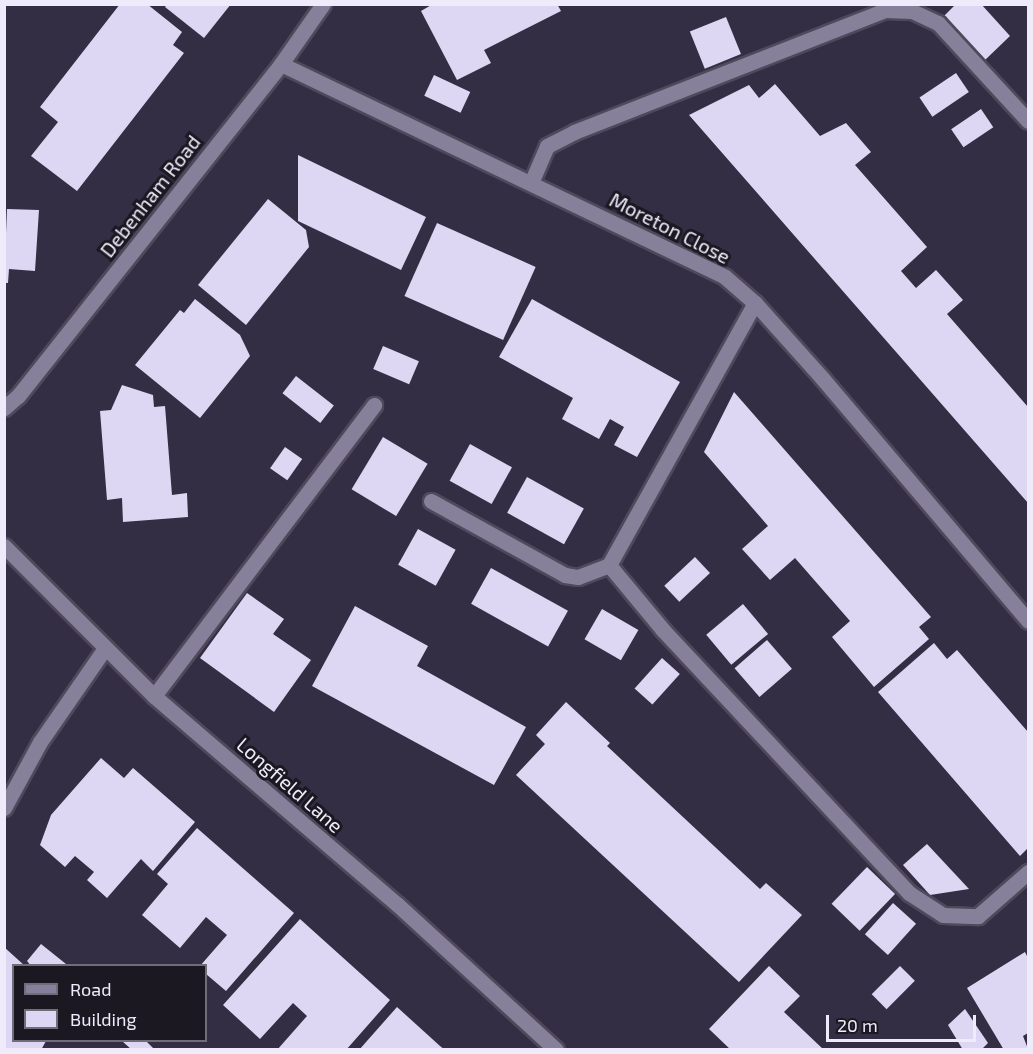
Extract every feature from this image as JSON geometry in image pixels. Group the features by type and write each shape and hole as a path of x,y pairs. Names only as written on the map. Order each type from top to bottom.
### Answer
{"street":[{"name":"Debenham Road","path":"4,408 18,396 281,64 323,4"},
{"path":"531,183 547,146 574,132 885,10 912,11 938,23 1029,121"},
{"name":"Moreton Close","path":"281,64 725,278 755,303 1029,621"},
{"path":"431,501 565,575 578,577 609,565 755,303"},
{"path":"154,696 374,405"},
{"name":"Longfield Lane","path":"4,546 154,696 398,905 556,1050"},
{"path":"609,565 663,630 909,892 944,915 978,916 1029,872"},
{"path":"4,808 40,742 105,648"}],"building":[{"path":"120,4 147,4 182,32 173,45 184,53 77,191 31,156 58,122 40,107"},
{"path":"167,4 231,4 204,38 165,7"},
{"path":"433,4 557,4 561,11 484,50 491,63 457,80 421,11"},
{"path":"956,4 981,4 1010,36 984,61 943,17"},
{"path":"726,17 741,54 705,69 690,32"},
{"path":"956,73 969,92 932,117 920,98"},
{"path":"434,75 470,92 461,113 424,96"},
{"path":"775,84 820,136 846,123 871,152 855,165 927,247 901,271 916,288 936,270 963,300 947,314 1028,407 1028,503 689,115 749,85 759,98"},
{"path":"981,109 993,127 963,147 951,129"},
{"path":"298,155 426,217 401,270 298,221"},
{"path":"268,199 306,230 309,247 246,325 198,285"},
{"path":"7,209 39,210 35,271 9,269 8,283 4,283"},
{"path":"437,223 536,267 503,340 404,296"},
{"path":"195,299 240,335 250,356 200,418 135,365 180,310 184,313"},
{"path":"532,299 680,382 637,457 614,445 624,427 610,419 599,439 562,419 573,398 499,357"},
{"path":"383,346 419,361 409,384 373,369"},
{"path":"296,376 334,406 320,423 282,393"},
{"path":"122,385 153,395 154,407 165,406 172,495 187,493 188,517 123,522 122,498 107,500 100,411 111,410"},
{"path":"734,392 931,617 919,627 929,639 874,687 832,637 850,621 795,558 770,580 742,549 768,526 704,452"},
{"path":"383,437 428,464 396,516 352,489"},
{"path":"470,444 512,467 492,504 450,481"},
{"path":"285,447 302,459 287,480 270,468"},
{"path":"527,477 584,509 564,544 507,513"},
{"path":"418,529 456,550 436,586 398,565"},
{"path":"695,557 710,573 679,602 664,586"},
{"path":"491,568 568,611 548,647 471,604"},
{"path":"247,593 284,619 273,634 311,660 274,712 200,658"},
{"path":"743,604 768,634 731,665 706,635"},
{"path":"355,606 428,646 417,666 526,727 494,785 312,686"},
{"path":"602,609 638,630 621,660 584,639"},
{"path":"767,640 792,669 759,697 735,668"},
{"path":"934,643 947,659 957,650 1028,732 1028,848 1020,856 878,692"},
{"path":"662,658 680,674 652,705 635,688"},
{"path":"566,702 610,743 607,746 760,889 766,883 802,915 739,982 516,775 545,744 536,735"},
{"path":"101,758 124,778 133,768 195,822 153,871 141,859 107,898 87,880 94,872 75,856 65,867 40,845 51,815"},
{"path":"197,828 294,913 226,991 207,975 207,964 202,964 227,935 206,917 180,948 142,915 168,884 157,874"},
{"path":"927,844 969,889 930,895 903,865"},
{"path":"867,867 895,894 860,931 832,904"},
{"path":"893,903 916,924 888,955 865,934"},
{"path":"300,919 390,1000 346,1050 277,1050 307,1016 293,1003 260,1039 223,1005"},
{"path":"41,944 66,964 29,964 27,961"},
{"path":"4,947 23,964 12,964 12,1042 45,1042 41,1050 4,1050"},
{"path":"1025,952 1028,958 1028,1033 1023,1036 1028,1049 1004,1050 967,988"},
{"path":"769,966 800,996 784,1012 824,1050 731,1050 709,1029"},
{"path":"900,966 915,981 887,1009 872,994"},
{"path":"397,1007 440,1046 445,1050 359,1050"},
{"path":"965,1009 988,1043 981,1050 963,1050 948,1025"},
{"path":"123,1042 147,1042 155,1050 132,1050"}]}
